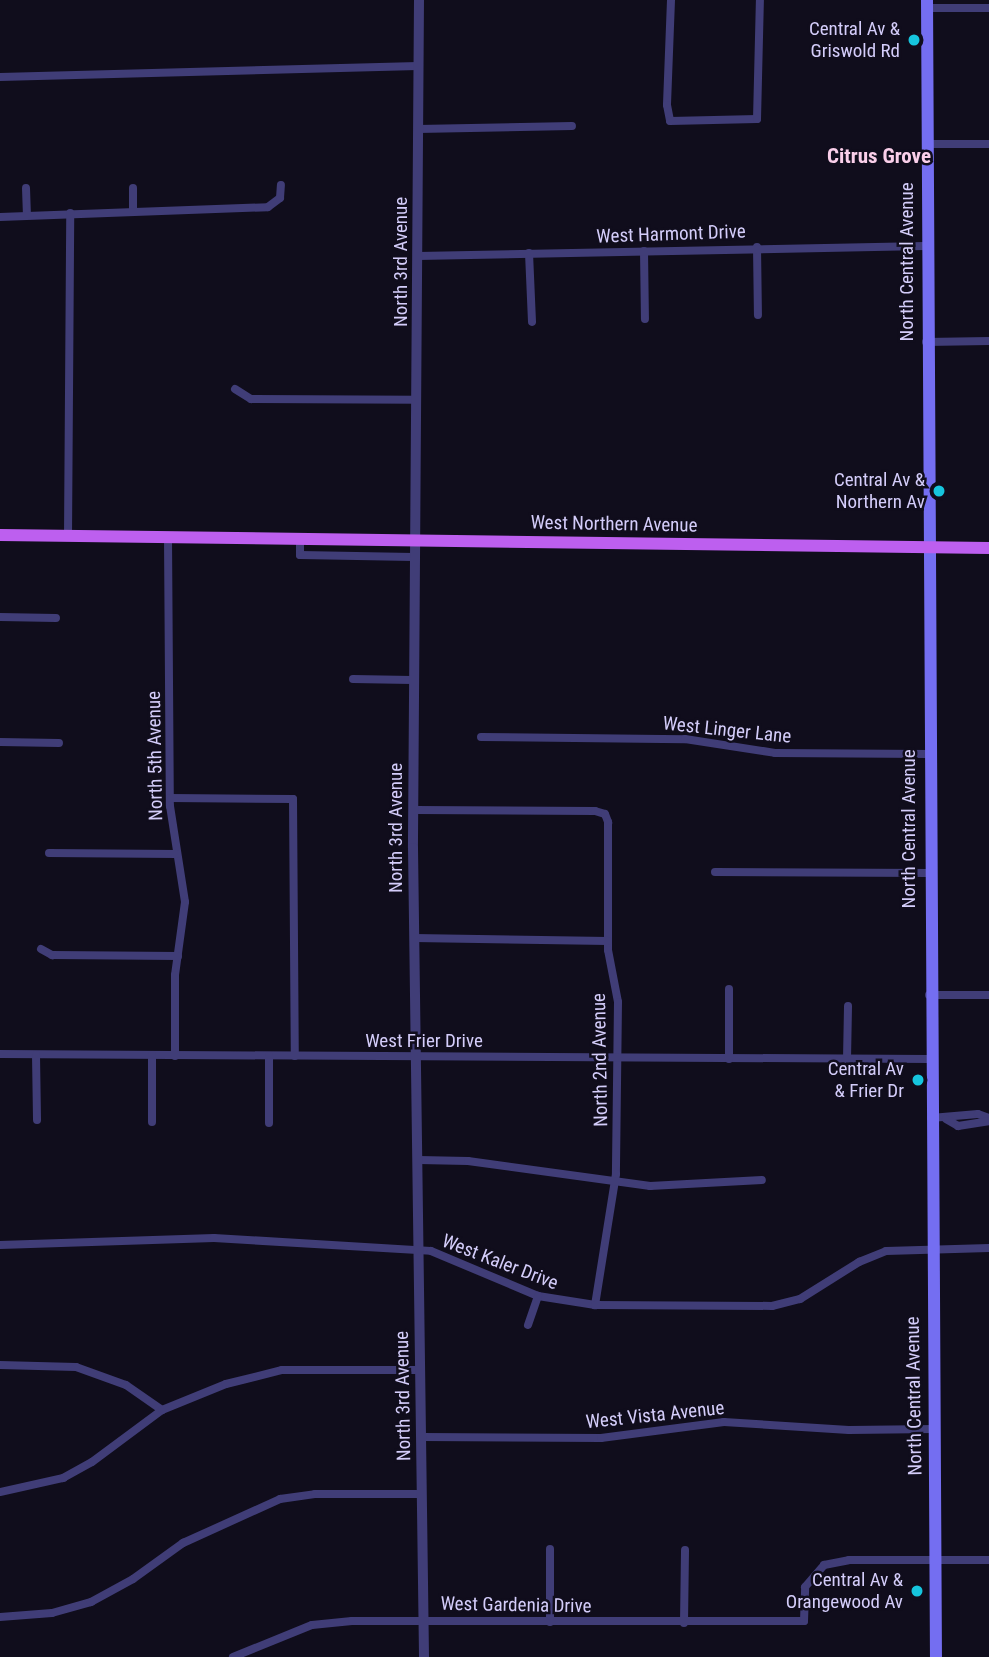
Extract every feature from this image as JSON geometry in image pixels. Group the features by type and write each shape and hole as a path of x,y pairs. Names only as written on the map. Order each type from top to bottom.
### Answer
{"main road":[{"name":"North Central Avenue","path":"927,4 925,246 929,995 936,1657"},
{"name":"West Northern Avenue","path":"0,535 989,548"}],"street":[{"name":"North 3rd Avenue","path":"419,0 417,400 412,680 424,1657"},
{"path":"671,0 667,105 670,121 757,119 760,0"},
{"path":"927,4 989,8"},
{"path":"0,78 418,66"},
{"path":"418,129 572,126"},
{"path":"926,144 989,144"},
{"path":"0,218 70,213 268,207 280,198 281,185"},
{"path":"26,188 27,215"},
{"path":"133,188 133,211"},
{"path":"68,536 70,213"},
{"name":"West Harmont Drive","path":"418,256 757,247 925,246"},
{"path":"757,247 758,315"},
{"path":"643,251 645,319"},
{"path":"529,253 532,322"},
{"path":"926,342 989,341"},
{"path":"235,388 251,399 417,400"},
{"name":"North 5th Avenue","path":"169,538 170,798 185,902 178,956 175,1056"},
{"path":"300,539 300,555 413,557"},
{"path":"0,617 57,618"},
{"path":"353,679 412,680"},
{"name":"West Linger Lane","path":"481,737 685,739 764,753 928,754"},
{"path":"0,743 59,743"},
{"path":"170,798 293,799 295,1056"},
{"name":"North 2nd Avenue","path":"415,810 605,814 608,941 618,1002 618,1058 615,1183 595,1305"},
{"path":"49,853 177,854"},
{"path":"715,873 929,873"},
{"path":"414,938 608,941"},
{"path":"41,949 52,955 178,956"},
{"path":"729,989 729,1059"},
{"path":"929,995 989,995"},
{"path":"847,1059 848,1006"},
{"name":"West Frier Drive","path":"0,1054 930,1059"},
{"path":"36,1055 37,1120"},
{"path":"152,1055 152,1122"},
{"path":"269,1056 269,1123"},
{"path":"931,1118 946,1119 978,1114 989,1120"},
{"path":"419,1160 468,1161 615,1183 690,1186 762,1180"},
{"name":"West Kaler Drive","path":"0,1245 186,1238 418,1250 462,1261 538,1296 595,1305 782,1304 800,1299 859,1262 886,1251 989,1248"},
{"path":"528,1325 538,1296"},
{"path":"0,1365 76,1367 126,1385 162,1410"},
{"path":"0,1492 63,1478 92,1462 162,1410 226,1384 282,1370 421,1370"},
{"name":"West Vista Avenue","path":"422,1437 601,1438 724,1422 849,1430 934,1429"},
{"path":"0,1617 52,1613 91,1602 133,1579 183,1543 279,1499 315,1493 422,1494"},
{"path":"550,1549 550,1622"},
{"path":"684,1623 685,1550"},
{"path":"935,1560 989,1560"},
{"name":"West Gardenia Drive","path":"233,1657 312,1625 424,1620 684,1623 804,1621 805,1587 824,1564 935,1560"}],"place":[{"name":"Central Av & Griswold Rd","path":"914,40"},
{"name":"Central Av & Northern Av","path":"939,491"},
{"name":"Central Av & Frier Dr","path":"918,1080"},
{"name":"Central Av & Orangewood Av","path":"917,1591"}],"district":[{"name":"Citrus Grove","path":"879,156"}]}
